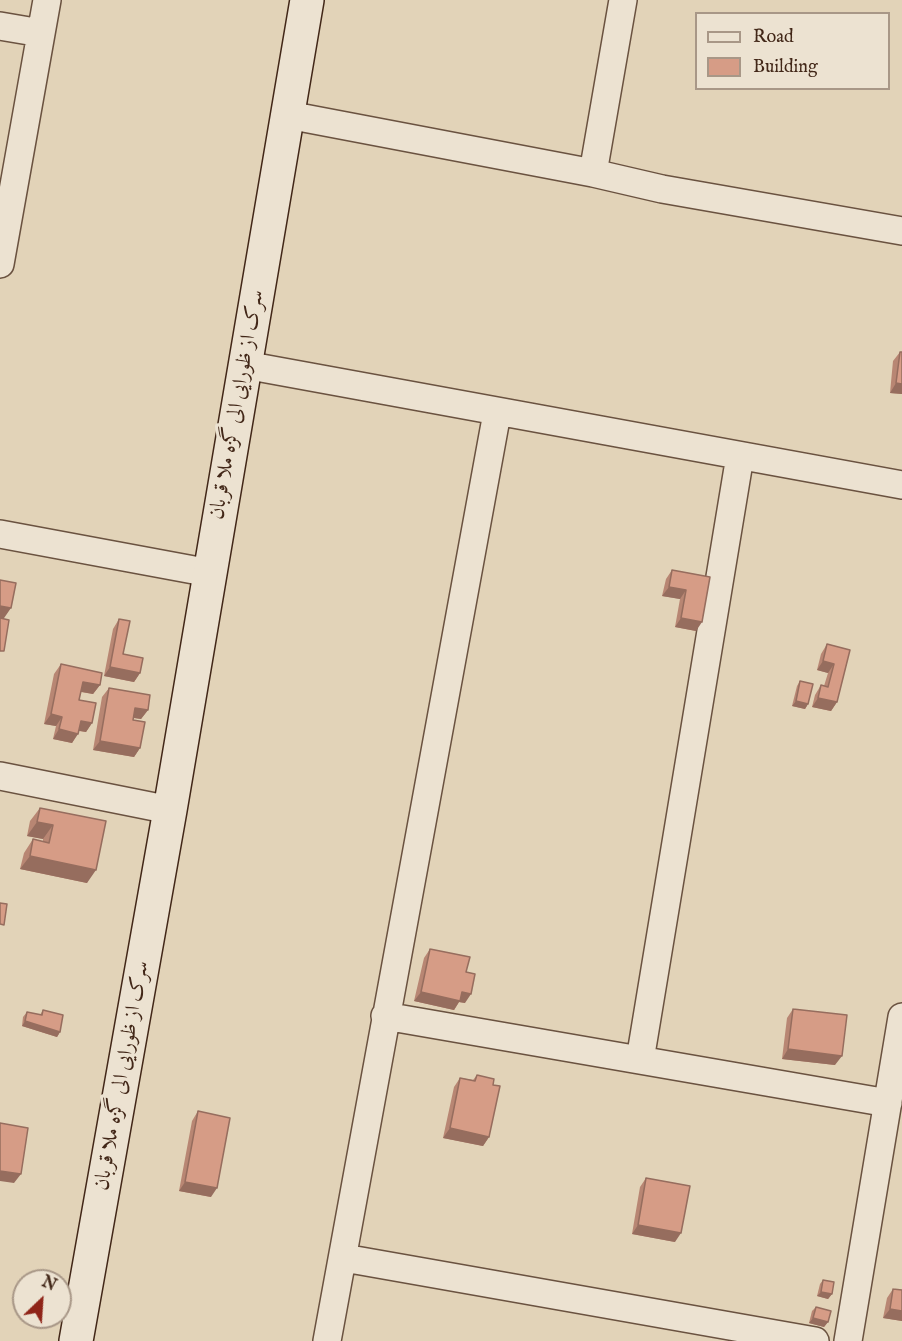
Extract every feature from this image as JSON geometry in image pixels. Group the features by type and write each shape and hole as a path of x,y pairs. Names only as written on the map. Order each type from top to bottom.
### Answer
{"street":[{"path":"0,264 47,0"},
{"name":"سرک از ظورایی الی گزه ملا قربان","path":"76,1341 170,810 307,0"},
{"path":"593,173 623,0"},
{"path":"0,26 41,33"},
{"path":"288,115 593,173 662,189 902,231"},
{"path":"245,365 902,485"},
{"path":"327,1341 497,412"},
{"path":"640,1060 740,456"},
{"path":"0,534 210,573"},
{"path":"0,776 170,810"},
{"path":"385,1016 888,1102"},
{"path":"848,1341 902,1017"},
{"path":"344,1258 815,1341"}],"building":[{"path":"900,352 902,352 902,384 896,383"},
{"path":"672,570 710,577 702,622 681,618 686,590 669,587"},
{"path":"0,580 16,583 11,608 0,606"},
{"path":"0,618 9,620 4,651 0,651"},
{"path":"119,619 130,621 123,654 143,658 140,673 110,667"},
{"path":"827,644 850,650 837,702 818,698 821,685 828,687 834,664 823,661"},
{"path":"61,664 102,673 100,685 83,682 79,700 96,703 92,723 81,721 78,734 59,729 62,717 51,714"},
{"path":"800,681 813,684 808,704 796,701"},
{"path":"109,688 150,695 148,710 135,708 133,720 145,722 140,748 100,741"},
{"path":"40,808 106,821 96,870 30,856 33,839 49,843 53,825 37,822"},
{"path":"0,903 7,904 4,925 0,924"},
{"path":"430,949 470,957 466,972 475,974 471,994 462,992 460,1001 421,992"},
{"path":"793,1009 847,1015 842,1056 788,1049"},
{"path":"43,1010 63,1015 60,1032 25,1021 27,1012 42,1015"},
{"path":"477,1075 494,1079 493,1085 500,1086 489,1137 450,1128 460,1078 475,1081"},
{"path":"198,1111 230,1118 217,1188 185,1182"},
{"path":"0,1123 28,1128 21,1174 0,1171"},
{"path":"646,1178 690,1186 681,1233 638,1225"},
{"path":"823,1280 834,1282 832,1294 821,1292"},
{"path":"893,1289 902,1290 902,1311 890,1309"},
{"path":"816,1307 831,1311 828,1322 813,1318"}]}
